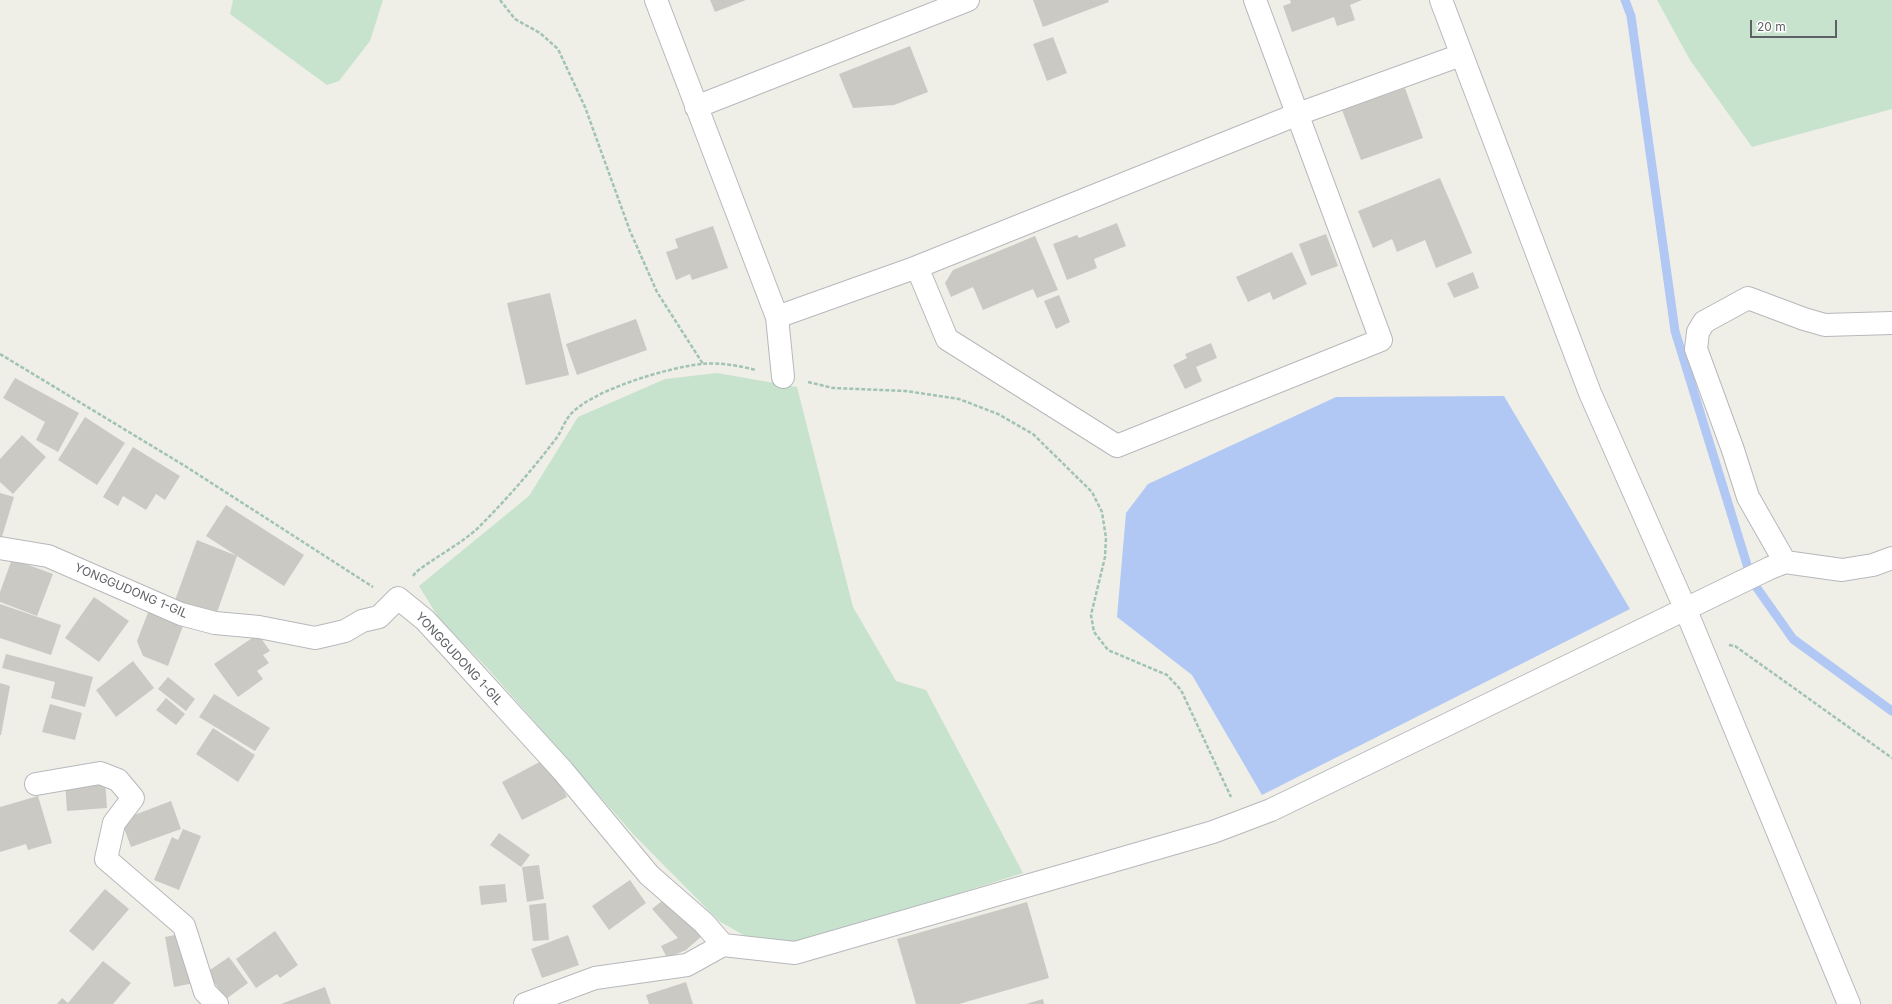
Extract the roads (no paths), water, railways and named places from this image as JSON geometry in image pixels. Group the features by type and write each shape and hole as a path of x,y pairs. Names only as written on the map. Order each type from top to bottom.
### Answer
{"street":[{"path":"656,0 777,317 783,377"},
{"path":"696,107 968,0"},
{"path":"917,267 947,339 1116,446 1381,340 1255,0"},
{"path":"1441,0 1590,393 1685,608 1849,1004"},
{"path":"777,317 917,267 1298,114 1461,55"},
{"path":"1777,565 1748,497 1734,450 1696,349 1698,332 1704,322 1748,298 1804,319 1825,325 1892,323"},
{"name":"YONGGUDONG 1-GIL","path":"0,548 48,556 181,614 214,623 259,627 316,638 344,631 362,621 379,617 398,598 425,620 563,771 649,875 704,923 723,944"},
{"path":"537,1001 595,978 687,965 723,944 794,953 1213,832 1271,810 1685,608 1777,565 1842,570 1873,565 1892,558"},
{"path":"36,784 100,773 118,780 133,798 114,823 106,859 184,926 205,992 217,1004"}],"water":[{"path":"1504,396 1630,609 1262,795 1192,675 1117,617 1126,513 1148,484 1336,397"}],"waterway":[{"path":"1625,0 1631,16 1675,331 1752,581 1793,639 1892,711"}]}
